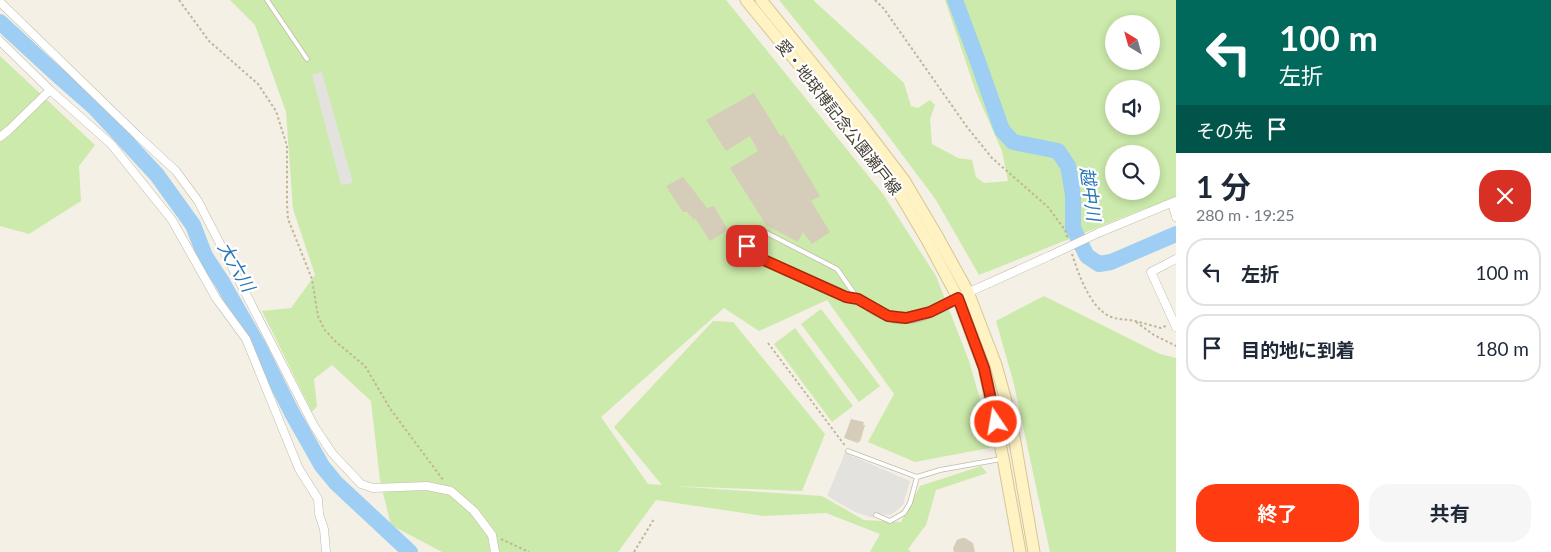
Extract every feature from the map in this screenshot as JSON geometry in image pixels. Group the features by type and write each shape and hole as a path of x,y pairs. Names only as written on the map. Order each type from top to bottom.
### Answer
{"main road":[{"name":"愛・地球博記念公園瀬戸線","path":"746,0 850,127 895,186 963,295 984,368 1020,552"},
{"name":"愛・地球博記念公園瀬戸線","path":"761,0 904,180 963,295 996,365 1011,419 1034,552"}],"street":[{"path":"0,2 176,171 198,201 314,426 332,453 349,472 361,484 373,488 427,486 451,491 474,511 492,535 495,552"},
{"path":"0,40 50,90 111,144 172,220 216,298 246,339 300,469 318,499 326,552"},
{"path":"0,137 50,90"},
{"path":"858,299 888,316 906,318 930,312 1098,233 1174,202 1175,215"},
{"path":"1175,325 1151,272 1176,259"}],"lane":[{"path":"267,0 307,59"},
{"path":"762,232 838,270 858,299 846,297 755,256 747,246 751,234 762,232"},
{"path":"848,451 917,477 940,470 1003,458"},
{"path":"876,515 890,521 904,513 910,503 917,477"}],"path":[{"path":"179,0 209,41 258,84 276,111 287,146 288,219 312,279 318,316 324,329 365,366 391,410 451,491"},
{"path":"875,0 884,9 967,127 992,158 1048,207 1064,230 1069,244"},
{"path":"1072,250 1077,272 1094,302 1102,311 1117,319 1134,320 1161,328 1175,325"},
{"path":"1134,320 1154,335 1176,346"},
{"path":"768,343 848,451"},
{"path":"634,552 654,519"},
{"path":"492,535 529,552"}],"green space":[{"path":"230,0 726,0 883,194 936,276 969,361 994,447 915,462 868,442 894,394 827,300 759,331 724,308 601,417 648,484 662,485 614,427 713,321 733,322 825,434 802,491 672,486 822,496 864,520 901,522 920,486 981,466 987,473 936,490 926,525 908,549 911,552 870,552 880,534 826,513 764,516 656,500 618,552 442,552 391,525 380,480 371,401 332,365 314,379 317,406 312,412 262,311 291,308 315,275 293,209 286,112 255,25"},
{"path":"779,0 813,0 904,83 911,106 918,108 930,100 935,105 930,119 932,144 958,158 972,160 976,177 984,183 1008,181 1002,151 976,92 945,0 1176,0 1176,201 1144,209 979,275 936,200 877,121"},
{"path":"0,56 95,145 79,166 81,201 29,234 0,226"},
{"path":"1044,296 1160,354 1176,358 1176,552 1050,552 1014,384 996,321"},
{"path":"821,309 880,386 859,402 801,324"},
{"path":"795,328 853,406 832,422 774,344"}],"shaded area":[{"path":"322,72 353,183 341,185 312,75"},
{"path":"845,453 910,481 903,505 891,515 877,514 873,518 855,512 827,496"}],"building":[{"path":"754,93 781,137 783,134 820,196 811,201 830,232 812,244 803,232 798,242 766,225 730,168 758,151 750,136 726,151 706,120"},
{"path":"683,177 707,208 714,206 728,230 710,241 695,218 694,220 687,212 683,212 666,186"},
{"path":"851,419 864,422 863,425 865,425 860,442 858,443 844,438"},
{"path":"962,538 973,543 975,552 954,552 953,548 957,540"}],"waterway":[{"name":"越中川","path":"955,0 1002,130 1013,142 1058,151 1068,166 1073,195 1073,228 1087,256 1099,264 1111,262 1176,234"},
{"name":"大六川","path":"0,22 95,108 157,175 193,225 205,256 259,347 292,413 322,466 336,483 410,552"}],"route":[{"path":"747,246 755,256 846,297 858,299 888,316 906,318 930,312 958,298 984,368 996,422"}]}
